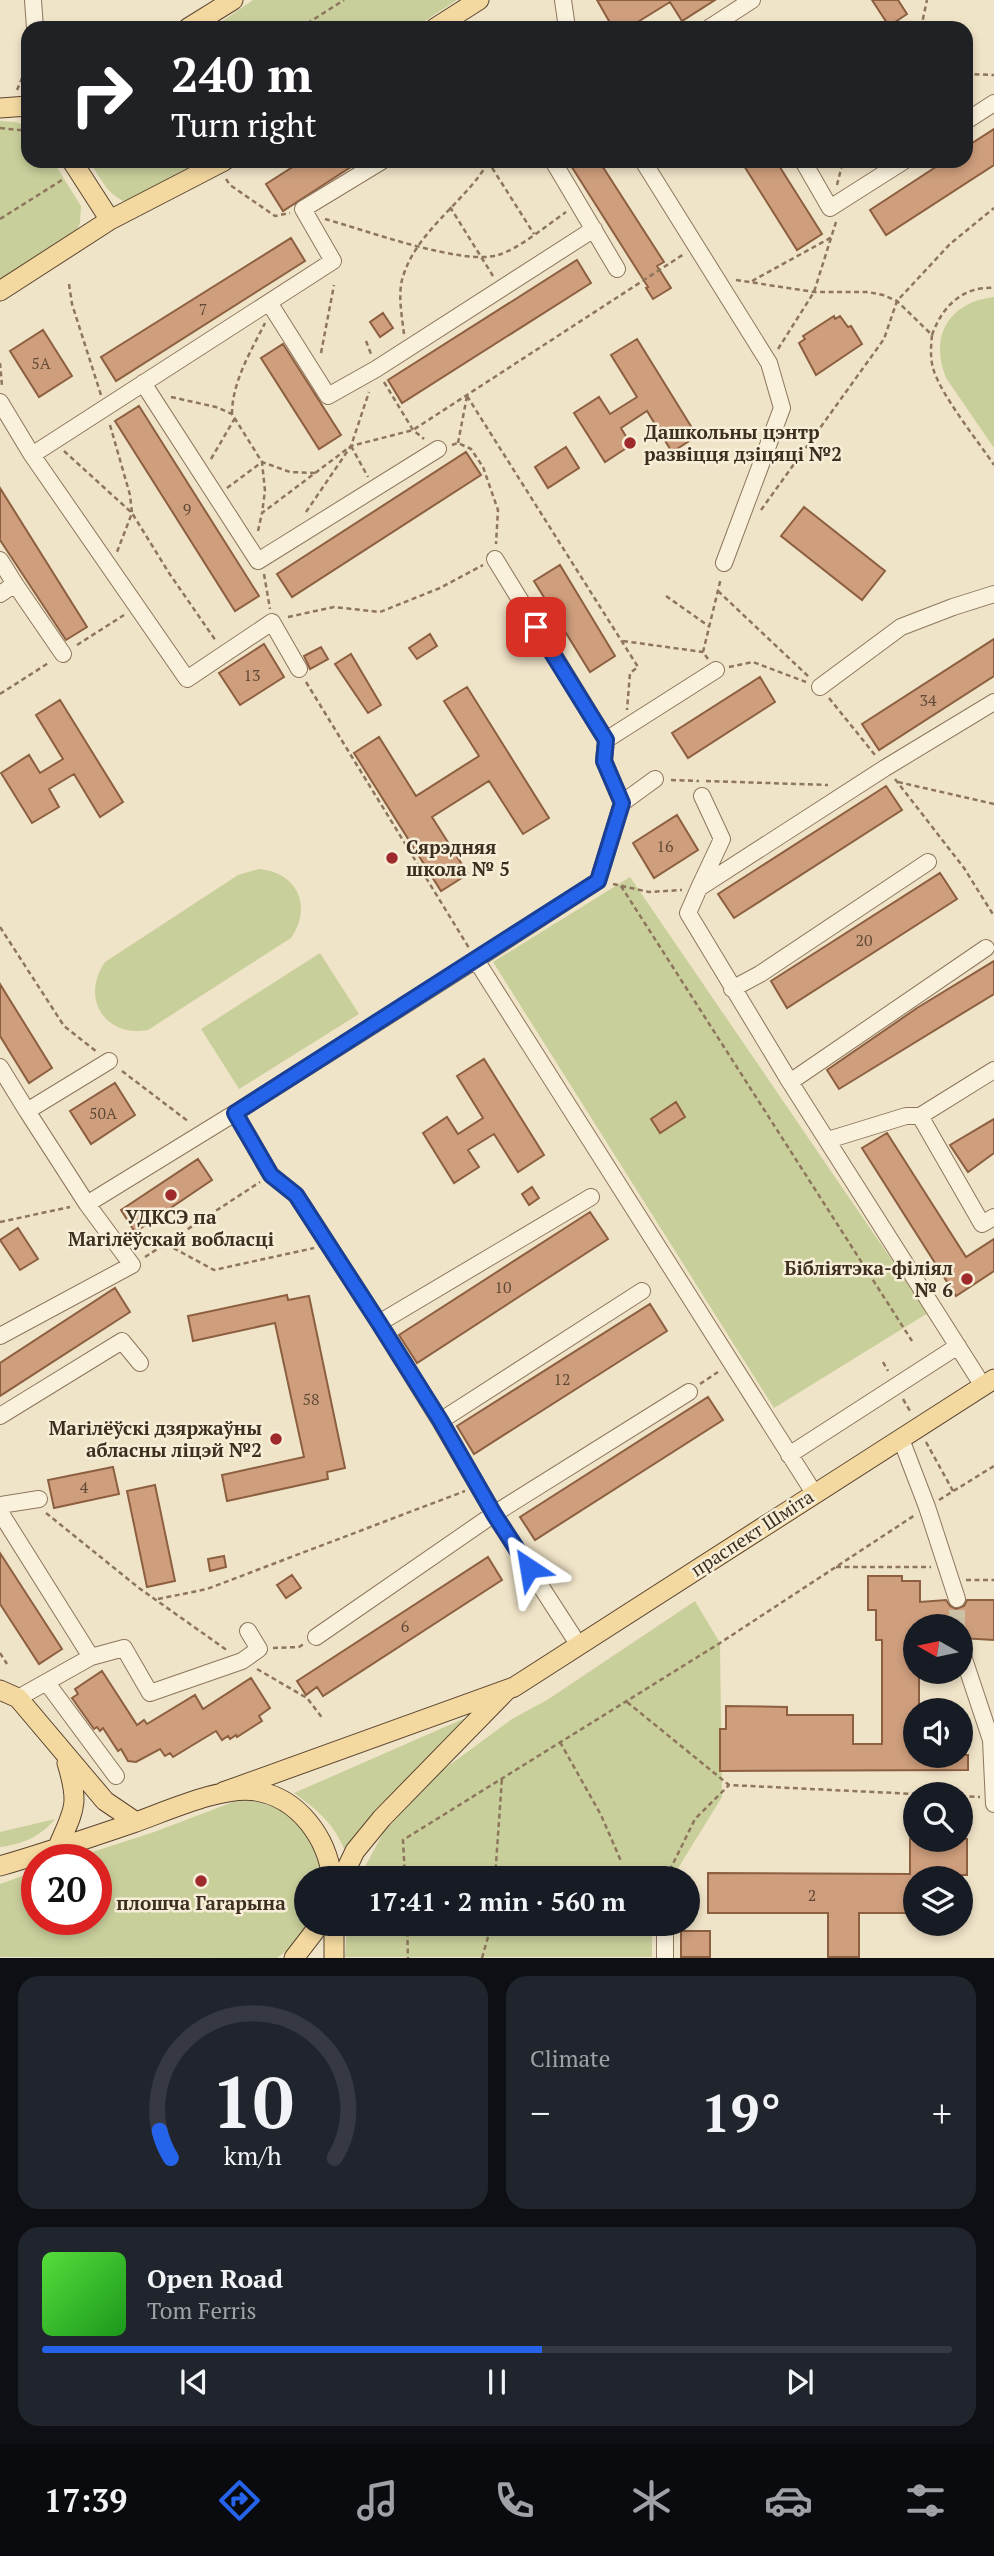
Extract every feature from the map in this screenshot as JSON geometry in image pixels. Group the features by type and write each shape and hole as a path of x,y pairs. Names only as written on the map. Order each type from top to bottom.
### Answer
{"main road":[{"path":"199,21 233,0"},
{"path":"446,21 480,0"},
{"path":"4,99 21,104"},
{"path":"77,168 110,220"},
{"path":"0,291 110,220 211,168"},
{"name":"праспект Шміта","path":"72,1844 510,1687 988,1382"},
{"name":"праспект Шміта","path":"348,1866 355,1851 382,1818 510,1687"},
{"path":"9,1694 64,1752 105,1801 136,1822"},
{"path":"59,1844 74,1809 76,1792 64,1752"},
{"path":"223,1792 256,1790 280,1799 299,1812 317,1833 331,1866"},
{"name":"праспект Шміта","path":"0,1866 21,1860"},
{"path":"294,1958 311,1936"},
{"path":"334,1936 334,1958"}],"street":[{"path":"30,21 33,0"},
{"path":"563,0 566,21"},
{"path":"723,21 752,0"},
{"path":"973,116 994,103"},
{"path":"32,455 146,388 271,306 333,261 304,211 371,168"},
{"path":"557,168 618,268"},
{"path":"647,168 769,363 782,408 724,563"},
{"path":"807,168 830,208 893,168"},
{"path":"271,306 328,396 376,369 594,229"},
{"path":"146,388 256,558 438,449"},
{"path":"1,406 187,679 272,622 299,669"},
{"path":"495,559 606,740 604,761 622,803"},
{"path":"0,560 63,654"},
{"path":"0,594 15,584"},
{"path":"820,687 901,627 994,594"},
{"path":"606,740 716,670"},
{"path":"699,888 885,768 994,702"},
{"path":"87,1204 235,1113 598,881 622,803 655,779"},
{"path":"702,796 722,839 688,914 790,1082 958,1346 988,1382"},
{"path":"732,989 760,974 928,862"},
{"path":"790,1082 986,948"},
{"path":"477,960 814,1493"},
{"path":"27,1111 109,1061"},
{"path":"828,1140 906,1116 920,1116 994,1070"},
{"path":"0,1336 132,1265 87,1204 1,1071"},
{"path":"235,1113 271,1175 296,1195 379,1323 440,1420 494,1514 578,1644"},
{"path":"920,1116 982,1224 994,1217"},
{"path":"379,1323 591,1196"},
{"path":"440,1420 642,1291"},
{"path":"0,1416 122,1340 140,1363"},
{"path":"789,1455 958,1346"},
{"path":"316,1637 494,1514 689,1392"},
{"path":"901,1439 927,1507 957,1600"},
{"path":"0,1504 35,1500"},
{"path":"0,1512 91,1657"},
{"path":"9,1694 47,1683 91,1657 124,1648 150,1693 242,1661 258,1649 248,1631"},
{"path":"47,1683 116,1776"},
{"path":"972,1684 991,1740 994,1804"},
{"path":"665,1936 665,1958"}],"path":[{"path":"311,21 344,0"},
{"path":"922,21 927,0"},
{"path":"973,74 994,75"},
{"path":"4,99 17,90 21,81"},
{"path":"0,128 21,130"},
{"path":"0,219 71,168"},
{"path":"223,168 230,185 275,216 304,211 450,255 482,258 500,255 579,203"},
{"path":"405,350 402,281 431,228 484,168"},
{"path":"493,168 534,234"},
{"path":"769,363 814,292 844,199"},
{"path":"450,207 502,289"},
{"path":"757,515 884,339 897,301 950,244 994,208"},
{"path":"749,282 832,237"},
{"path":"262,513 351,446 413,430 696,246"},
{"path":"715,277 814,292 868,292 883,295 897,301 932,335"},
{"path":"316,377 334,285"},
{"path":"994,288 969,292 948,305 937,321 930,352 933,370 946,394 994,465"},
{"path":"271,306 244,365 232,401 233,416 262,462 265,491 256,558 266,579 272,622 334,607 380,612 440,588 495,559"},
{"path":"0,363 1,406"},
{"path":"306,512 351,446 376,369"},
{"path":"146,388 216,407 233,416"},
{"path":"458,443 467,396"},
{"path":"467,396 638,667 630,673 626,728"},
{"path":"202,474 233,416"},
{"path":"53,441 132,513 224,653"},
{"path":"351,446 374,489"},
{"path":"262,462 290,472 315,473"},
{"path":"216,496 262,462"},
{"path":"703,652 724,563"},
{"path":"718,591 820,687 898,781 964,868 994,916"},
{"path":"666,596 710,627"},
{"path":"622,641 703,652 716,670 753,662 820,687"},
{"path":"299,669 349,756 477,960"},
{"path":"655,779 829,785"},
{"path":"898,781 994,804"},
{"path":"699,888 649,892 621,886 912,1341"},
{"path":"0,927 64,1026 203,1133"},
{"path":"132,1265 271,1175"},
{"path":"0,1222 87,1204"},
{"path":"166,1244 214,1270 328,1245"},
{"path":"689,1392 731,1363"},
{"path":"405,1866 404,1840 626,1702 994,1466"},
{"path":"156,1600 207,1589 478,1486"},
{"path":"35,1500 156,1600 242,1661 307,1698 323,1719"},
{"path":"836,1567 948,1574 994,1580"},
{"path":"258,1649 299,1647 316,1637"},
{"path":"0,1653 7,1664"},
{"path":"626,1702 729,1785 903,1793"},
{"path":"560,1742 601,1815 621,1861"},
{"path":"496,1866 502,1778"},
{"path":"672,1866 695,1819 729,1785"},
{"path":"407,1936 408,1958"},
{"path":"482,1958 488,1936"}],"green space":[{"path":"253,0 457,0 425,21 222,21"},
{"path":"0,121 21,124 21,168 57,168 81,206 80,223 76,232 0,279"},
{"path":"93,168 196,168 135,205 119,199 103,183"},
{"path":"994,297 994,448 946,378 940,348 942,335 955,314 978,300"},
{"path":"259,869 283,877 298,893 301,914 291,938 148,1030 120,1028 109,1021 96,1001 95,989 105,962 238,875"},
{"path":"630,877 928,1313 774,1408 493,962"},
{"path":"320,953 359,1014 239,1089 201,1029"},
{"path":"695,1601 720,1643 722,1797 679,1866 365,1866 384,1831 440,1772 512,1719 547,1700"},
{"path":"479,1712 345,1851 324,1818 294,1793"},
{"name":"плошча Гагарына","path":"246,1800 263,1803 289,1816 307,1836 320,1866 294,1866 294,1936 302,1936 277,1958 0,1957 0,1884 21,1877 21,1935 112,1935 112,1846 233,1802"},
{"path":"55,1819 31,1839 0,1847 0,1832"},
{"path":"346,1936 652,1936 652,1957 345,1957"}],"building":[{"path":"597,0 715,0 682,21 670,2 639,21 609,21"},
{"path":"872,0 898,0 907,14 896,21 886,21"},
{"path":"994,129 994,165 886,235 870,210 934,168 973,168 973,142"},
{"path":"291,168 349,168 283,211 266,184"},
{"path":"572,168 604,168 664,262 657,266 671,288 653,299 646,288 648,287"},
{"path":"745,168 780,168 822,234 797,250"},
{"path":"291,238 305,261 116,381 101,357"},
{"path":"577,260 591,283 402,403 388,380"},
{"path":"383,313 393,328 380,337 370,322"},
{"path":"834,316 835,319 840,316 848,327 851,326 862,344 816,375 799,343 805,339 803,336"},
{"path":"43,330 72,376 39,397 10,351"},
{"path":"637,339 697,436 672,452 647,411 621,428 631,445 605,462 574,413 599,397 610,414 637,397 611,355"},
{"path":"283,344 341,435 319,449 261,358"},
{"path":"139,406 259,596 235,611 115,421"},
{"path":"566,447 579,468 548,488 535,467"},
{"path":"466,452 481,475 292,597 277,574"},
{"path":"0,488 87,627 66,640 0,540"},
{"path":"804,507 885,571 862,600 781,536"},
{"path":"560,565 615,656 590,672 534,581"},
{"path":"430,634 437,646 417,659 409,648"},
{"path":"994,639 994,676 879,750 862,724"},
{"path":"264,644 284,677 240,705 219,673"},
{"path":"321,647 328,659 310,669 304,656"},
{"path":"351,654 381,705 368,713 335,664"},
{"path":"760,677 775,702 688,758 672,733"},
{"path":"467,687 549,818 523,834 489,781 432,817 468,874 441,891 354,753 379,737 416,796 479,756 444,701"},
{"path":"60,700 123,802 100,817 74,774 49,789 59,807 32,823 1,773 29,755 40,773 63,759 36,715"},
{"path":"886,786 902,810 734,918 718,894"},
{"path":"677,815 698,850 654,878 633,843"},
{"path":"940,873 957,899 787,1008 771,981"},
{"path":"994,961 994,994 839,1089 827,1070 917,1008"},
{"path":"0,984 52,1068 29,1083 0,1036"},
{"path":"484,1059 544,1155 518,1172 494,1134 468,1150 479,1167 454,1183 423,1133 447,1117 458,1134 483,1118 457,1076"},
{"path":"115,1083 135,1115 91,1144 70,1111"},
{"path":"676,1102 685,1117 660,1133 651,1119"},
{"path":"994,1119 994,1153 968,1172 950,1145"},
{"path":"887,1133 966,1257 994,1239 994,1271 956,1296 862,1148"},
{"path":"198,1159 212,1180 135,1232 121,1210"},
{"path":"532,1187 539,1198 529,1205 522,1194"},
{"path":"590,1212 608,1239 417,1363 399,1335"},
{"path":"18,1228 38,1259 20,1270 0,1240"},
{"path":"115,1288 130,1312 0,1396 0,1363"},
{"path":"287,1295 288,1300 309,1296 345,1468 327,1472 328,1479 227,1501 222,1475 304,1457 275,1323 193,1341 188,1316"},
{"path":"650,1304 667,1331 474,1454 457,1426"},
{"path":"708,1397 723,1420 535,1540 520,1517"},
{"path":"113,1467 119,1494 54,1508 48,1480"},
{"path":"155,1485 175,1581 147,1587 127,1491"},
{"path":"0,1553 62,1649 39,1664 0,1604"},
{"path":"224,1556 226,1567 210,1571 208,1559"},
{"path":"488,1557 502,1580 323,1696 317,1687 306,1695 297,1681"},
{"path":"292,1575 301,1588 286,1598 277,1585"},
{"path":"868,1576 902,1576 902,1581 920,1581 920,1602 946,1600 956,1609 964,1606 967,1600 994,1600 994,1640 973,1639 973,1614 903,1614 903,1684 919,1684 919,1698 903,1698 903,1768 968,1770 720,1771 720,1729 726,1729 726,1706 787,1707 787,1715 853,1715 853,1744 882,1744 882,1640 876,1640 876,1610 868,1610"},
{"path":"102,1671 137,1725 144,1720 147,1724 195,1695 203,1709 251,1678 270,1708 259,1716 262,1721 237,1737 236,1735 230,1739 228,1736 222,1740 216,1731 173,1757 170,1753 165,1756 160,1749 136,1762 128,1761 103,1728 100,1731 97,1727 94,1729 72,1698 78,1694 75,1689"},
{"path":"910,1852 967,1852 967,1866 910,1866"},
{"path":"708,1873 903,1874 903,1913 859,1913 859,1957 828,1957 828,1913 708,1913"},
{"path":"700,1931 710,1931 710,1957 681,1957 681,1936 700,1936"}],"tunnel":[{"path":"957,1599 957,1614"}],"place":[{"name":"Дашкольны цэнтр развіцця дзіцяці №2","path":"630,443"},
{"name":"Сярэдняя школа № 5","path":"392,858"},
{"name":"УДКСЭ па Магілёўскай вобласці","path":"171,1195"},
{"name":"Бібліятэка-філіял № 6","path":"967,1279"},
{"name":"Магілёўскі дзяржаўны абласны ліцэй №2","path":"276,1439"},
{"name":"плошча Гагарына","path":"201,1881"}],"route":[{"path":"529,1568 379,1323 296,1195 271,1175 235,1113 598,881 622,803 604,761 606,740 536,627"}]}
